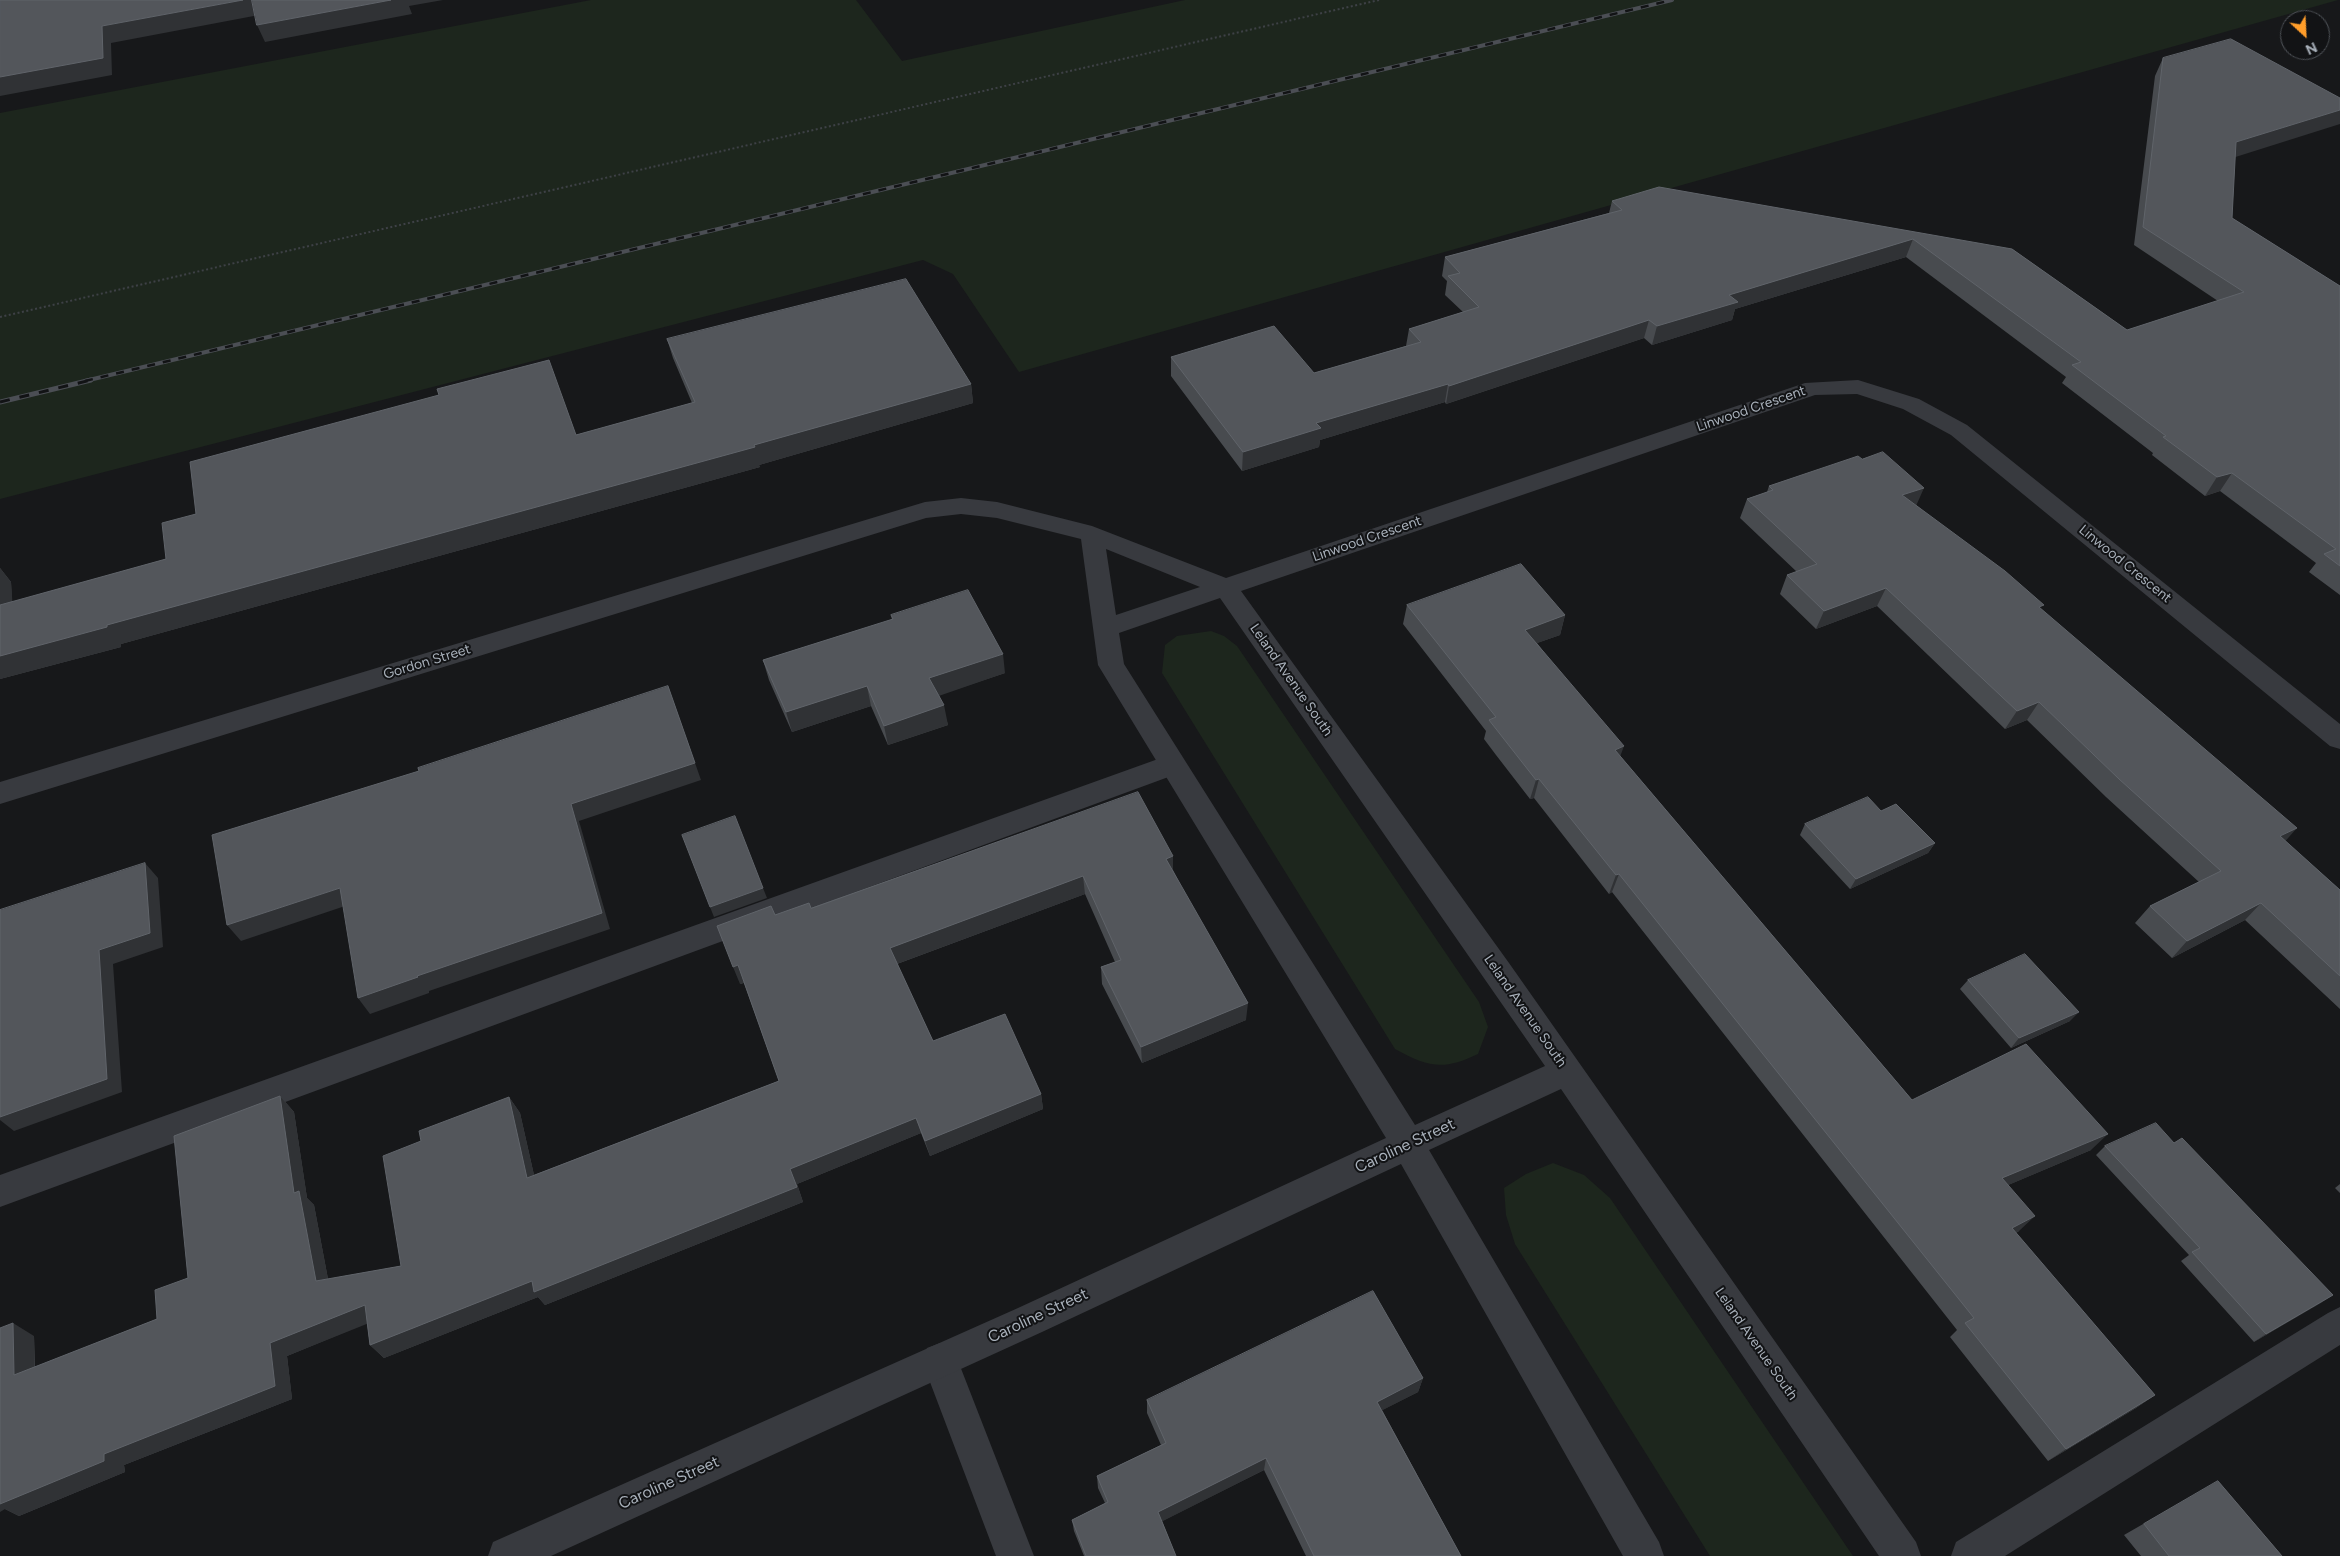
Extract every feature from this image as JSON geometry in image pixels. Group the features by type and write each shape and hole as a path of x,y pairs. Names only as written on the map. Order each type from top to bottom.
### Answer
{"street":[{"name":"Linwood Crescent","path":"1105,628 1813,388 1858,387 1911,404 1960,430 2340,739"},
{"name":"Gordon Street","path":"0,793 925,510 961,506 997,510 1092,534"},
{"path":"1225,587 1092,534 1111,665 1408,1144 1613,1504 1645,1556"},
{"name":"Leland Avenue South","path":"1225,587 1566,1071 1902,1556"},
{"path":"0,1191 1172,765"},
{"name":"Caroline Street","path":"507,1556 940,1361 1566,1071"},
{"path":"1970,1556 2340,1325"},
{"path":"940,1361 1015,1556"}],"path":[{"path":"0,317 1379,0"}],"shaded area":[{"path":"591,0 856,0 902,61 1185,0 2338,0 2303,10 2280,10 2280,16 1019,372 953,274 923,260 0,499 0,113"},
{"path":"1211,631 1224,636 1237,646 1479,1002 1488,1027 1478,1054 1455,1063 1436,1065 1417,1060 1395,1049 1162,673 1165,645 1177,636"},
{"path":"1553,1163 1584,1175 1610,1198 1853,1556 1710,1556 1515,1244 1506,1215 1504,1188 1526,1174"}],"building":[{"path":"0,0 243,0 102,26 103,58 0,77"},
{"path":"252,0 391,0 257,25"},
{"path":"2231,39 2340,98 2340,110 2236,142 2232,218 2340,286 2340,566 2324,554 2336,549 2232,473 2217,477 2072,365 2081,362 1913,239 1729,295 1738,302 1657,326 1649,320 1449,386 1448,384 1316,423 1321,428 1243,452 1171,357 1274,326 1314,373 1421,342 1409,329 1479,307 1448,276 1460,273 1445,257 1622,210 1612,201 1659,187 2012,249 2127,330 2244,292 2143,227 2163,58"},
{"path":"906,279 971,384 754,445 755,447 0,656 0,605 166,559 162,523 196,514 190,462 439,395 437,389 549,360 576,435 695,402 667,339"},
{"path":"1883,452 1924,488 1902,495 2005,571 2044,605 2039,607 2297,828 2280,836 2340,890 2340,976 2261,903 2187,941 2150,906 2221,871 2119,779 2039,702 2017,711 1886,588 1824,611 1787,575 1817,564 1747,499 1773,490 1769,486 1858,456 1862,459"},
{"path":"1521,564 1565,615 1525,630 1624,746 1615,750 1912,1100 2026,1044 2108,1134 2002,1178 2035,1216 2012,1228 2155,1395 2066,1449 1965,1323 1974,1318 1619,874 1616,875 1539,779 1536,780 1489,720 1496,717 1407,605"},
{"path":"968,590 1003,654 929,678 944,705 884,726 867,686 786,712 763,660 893,619 891,615"},
{"path":"668,686 695,763 571,804 602,913 358,998 340,888 227,925 212,835 419,771 418,768"},
{"path":"1138,792 1173,856 1166,859 1248,1003 1141,1047 1101,967 1121,960 1083,876 890,948 933,1041 1005,1014 1041,1094 925,1141 916,1118 790,1169 797,1187 534,1292 532,1281 370,1345 365,1305 270,1343 275,1386 104,1454 104,1461 0,1504 0,1328 13,1323 14,1375 157,1319 155,1290 188,1278 174,1136 280,1096 294,1193 299,1191 316,1281 401,1266 383,1156 421,1141 419,1131 509,1097 527,1178 779,1081 738,965 733,967 717,926 771,906 775,915 809,903 811,908"},
{"path":"1868,797 1881,811 1896,804 1935,843 1856,879 1805,824"},
{"path":"735,816 763,888 710,907 682,835"},
{"path":"145,863 150,933 99,950 107,1079 0,1117 0,910"},
{"path":"2025,954 2079,1012 2019,1038 1968,980"},
{"path":"2156,1123 2174,1143 2182,1138 2333,1295 2266,1334 2192,1252 2200,1248 2105,1146"},
{"path":"1373,1291 1423,1378 1377,1402 1461,1556 1314,1556 1266,1458 1158,1512 1176,1556 1086,1556 1072,1520 1108,1502 1097,1476 1166,1443 1147,1400"},
{"path":"2218,1481 2282,1556 2169,1556 2144,1524"}],"railway":[{"path":"85,381 1672,0"},
{"path":"0,402 91,380"}]}
